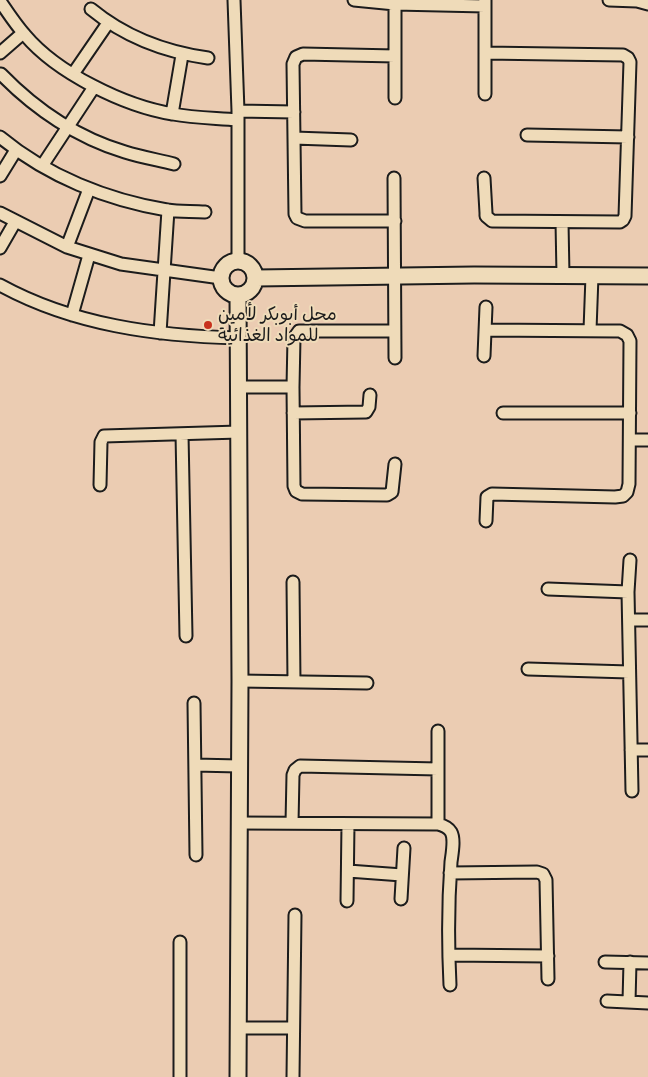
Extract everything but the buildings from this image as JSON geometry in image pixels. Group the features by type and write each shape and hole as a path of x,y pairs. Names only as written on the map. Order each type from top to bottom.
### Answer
{"main road":[{"path":"238,261 244,262 252,268 256,278 255,284 248,292 238,295 228,292 222,284 221,278 226,266 238,261"},
{"path":"256,278 648,276"},
{"path":"238,295 240,681 238,1077"}],"street":[{"path":"236,0 238,261"},
{"path":"354,0 395,4 485,3 485,94"},
{"path":"609,0 637,1 648,4"},
{"path":"0,2 23,33 51,59 94,87 128,101 172,114 238,115 294,112"},
{"path":"395,4 395,98"},
{"path":"92,9 108,23 142,40 182,55 208,58"},
{"path":"72,74 108,23"},
{"path":"0,53 23,33"},
{"path":"484,178 488,220 620,222 624,220 630,62 628,58 623,56 485,53"},
{"path":"394,56 303,54 296,57 293,64 295,214 297,218 305,221 395,221"},
{"path":"172,114 182,55"},
{"path":"1,74 19,92 50,116 100,143 125,152 174,164"},
{"path":"42,166 94,87"},
{"path":"527,135 628,137"},
{"path":"0,137 16,150 42,166 89,189 127,201 168,210 205,212"},
{"path":"294,138 351,140"},
{"path":"0,176 16,150"},
{"path":"394,178 394,358"},
{"path":"67,247 89,189"},
{"path":"160,333 168,210"},
{"path":"0,213 67,247 89,255 120,264 221,278"},
{"path":"0,248 15,222"},
{"path":"562,222 563,275"},
{"path":"72,315 89,255"},
{"path":"590,330 592,276"},
{"path":"0,285 36,303 98,323 196,337 238,338"},
{"path":"484,356 486,307"},
{"path":"485,330 620,331 627,335 630,341 630,440 629,484 627,492 623,496 615,497 492,494 487,497 486,521"},
{"path":"394,332 299,331 294,338 294,486 298,493 387,494 392,492 394,486 395,464"},
{"path":"239,387 293,387"},
{"path":"293,413 366,412 369,407 370,395"},
{"path":"503,413 630,413"},
{"path":"100,485 101,442 104,436 239,432"},
{"path":"182,434 186,636"},
{"path":"630,440 648,440"},
{"path":"630,560 628,592 632,791"},
{"path":"293,582 294,682"},
{"path":"548,589 628,592"},
{"path":"629,620 648,620"},
{"path":"528,669 629,672"},
{"path":"240,681 367,683"},
{"path":"194,703 196,856"},
{"path":"438,732 438,824"},
{"path":"631,750 648,750"},
{"path":"195,765 239,766"},
{"path":"292,823 293,775 300,766 438,769"},
{"path":"238,822 438,824 445,826 451,832 453,840 450,873 450,985"},
{"path":"347,901 348,824"},
{"path":"401,899 404,848"},
{"path":"348,871 402,875"},
{"path":"450,873 537,872 543,874 546,880 548,979"},
{"path":"293,1077 295,915"},
{"path":"180,942 180,1077"},
{"path":"449,955 548,956"},
{"path":"605,962 648,963"},
{"path":"629,1002 630,962"},
{"path":"607,1001 648,1003"},
{"path":"238,1028 293,1028"}],"place":[{"name":"محل أبوبكر لأمين للمواد الغذائية","path":"208,325"}]}
